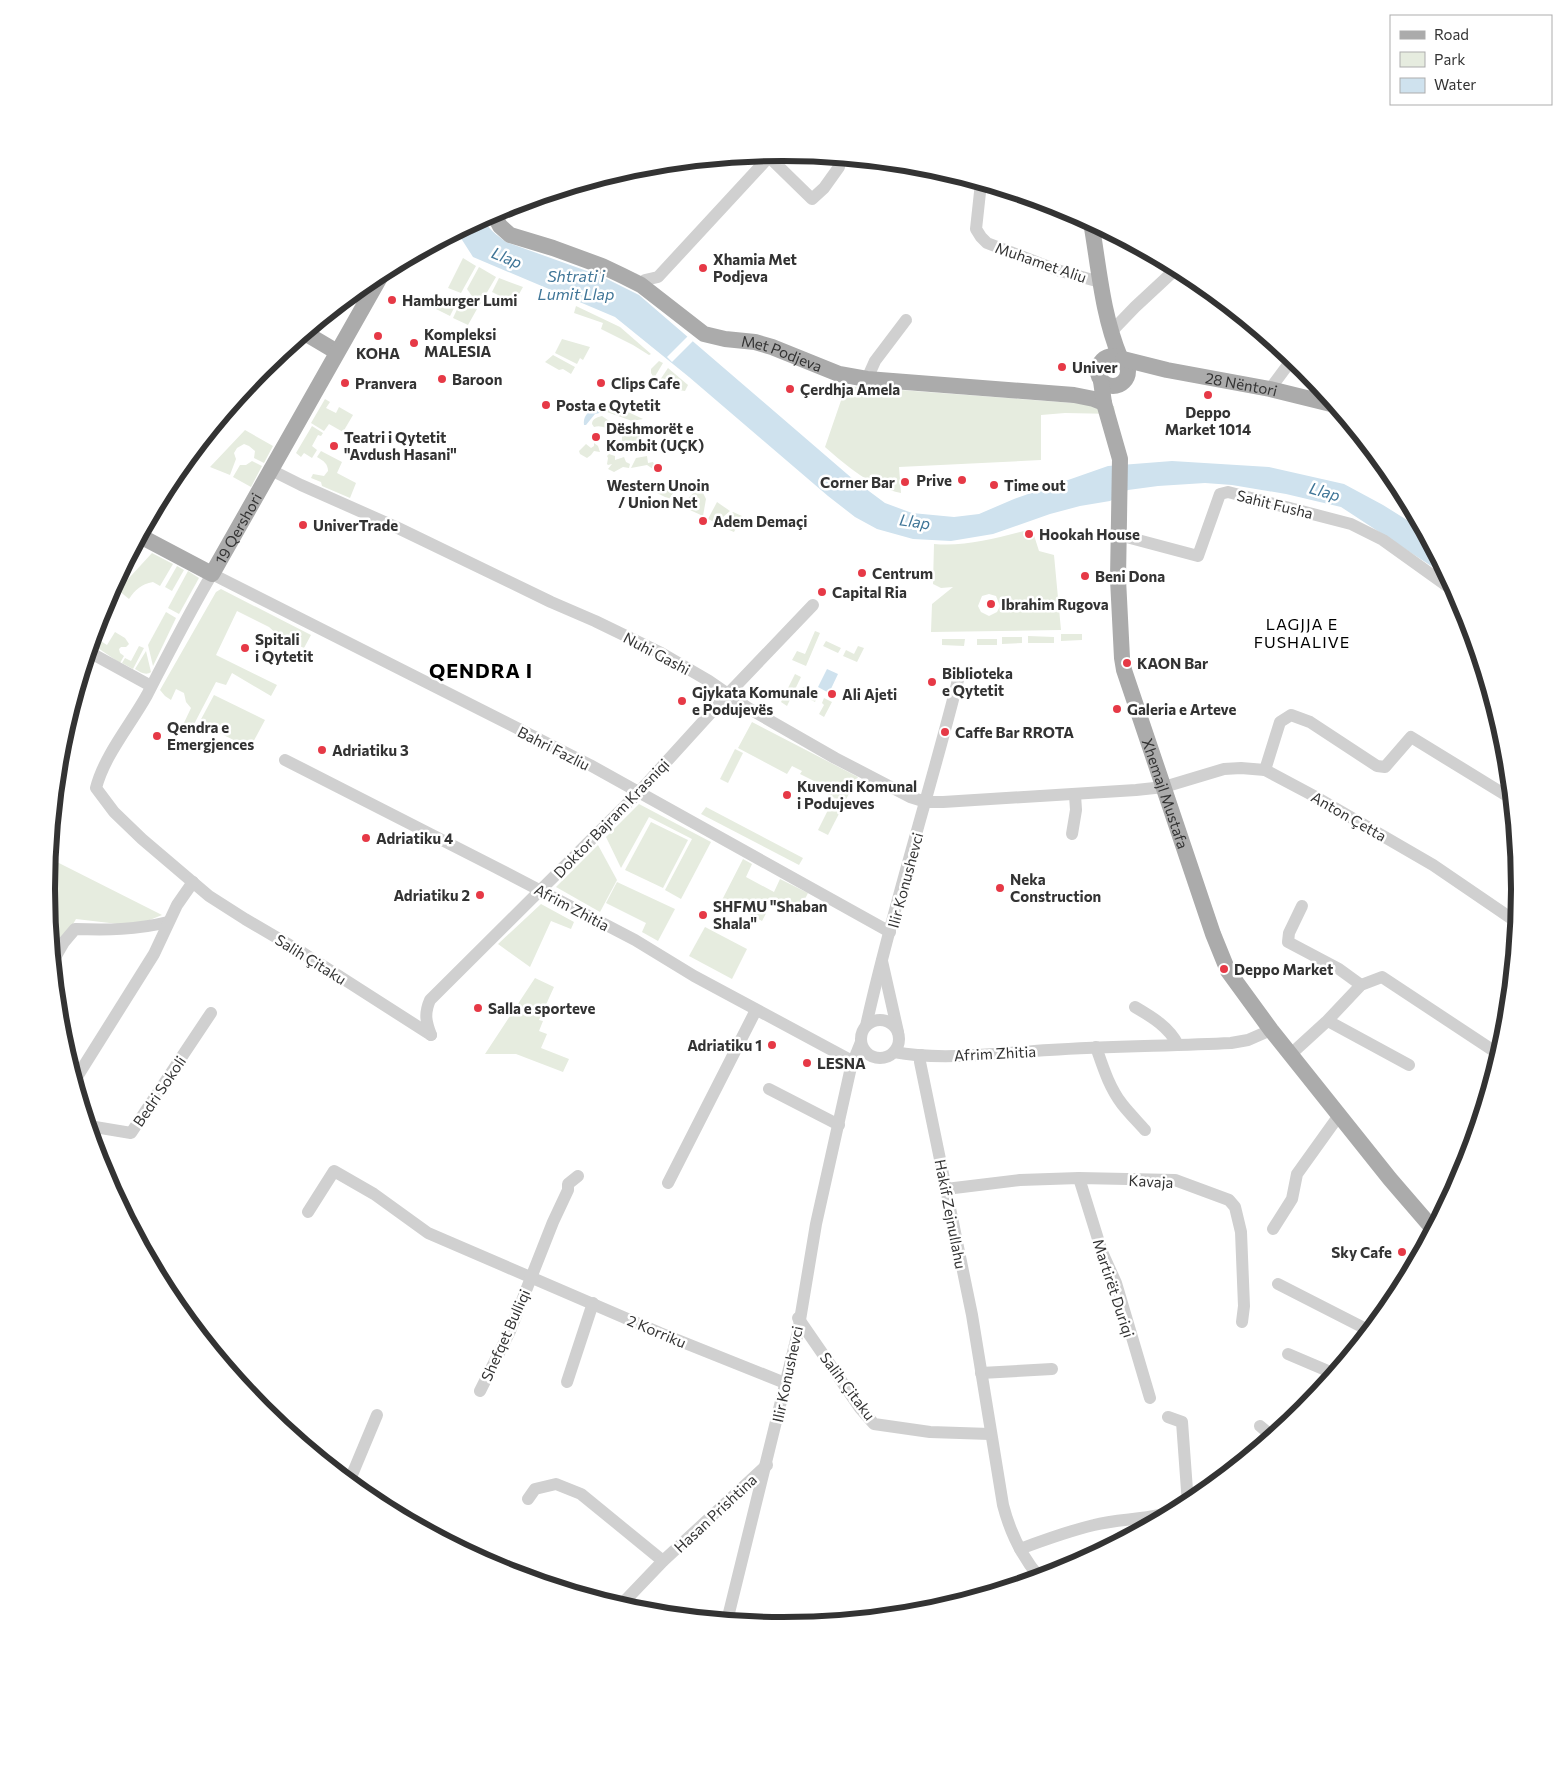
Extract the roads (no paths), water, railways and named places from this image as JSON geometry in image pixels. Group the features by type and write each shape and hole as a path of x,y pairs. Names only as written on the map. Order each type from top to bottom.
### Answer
{"main road":[{"name":"Met Podjeva","path":"497,220 500,226 510,236 553,248 594,263 640,285 704,334 725,339 754,342 772,347 839,374 867,379 1074,395 1104,403"},
{"path":"1092,230 1110,333 1129,371 1122,384 1104,403"},
{"name":"19 Qershori","path":"212,574 374,288"},
{"path":"1110,333 1098,371 1101,380 1108,386 1122,384"},
{"path":"310,336 337,352"},
{"path":"1100,362 1107,357 1122,358"},
{"name":"28 Nëntori","path":"1122,358 1167,370 1270,389 1316,393"},
{"name":"28 Nëntori","path":"1122,384 1143,375 1167,370"},
{"name":"Xhemajl Mustafa","path":"1101,380 1104,403 1120,459 1118,579 1122,658 1213,934 1228,971 1271,1030 1390,1179 1430,1225"},
{"path":"145,539 212,574"}],"street":[{"path":"773,161 812,199 824,188 839,168"},
{"path":"640,285 645,280 658,277 764,162"},
{"name":"Muhamet Aliu","path":"980,189 976,229 987,243 1057,270 1100,282"},
{"path":"1110,333 1171,273"},
{"path":"867,379 875,362 906,320"},
{"path":"1270,389 1288,364"},
{"name":"Nuhi Gashi","path":"271,470 661,653 709,681 742,705 910,797 926,802 1075,795 1164,787"},
{"name":"Sahit Fusha","path":"1118,534 1198,556 1220,494 1228,492 1351,524 1382,540 1444,583"},
{"name":"19 Qershori","path":"96,788 106,764 212,574"},
{"name":"Bahri Fazliu","path":"212,574 590,765 890,932"},
{"name":"Doktor Bajram Krasniqi","path":"431,1035 425,1020 425,1010 430,1000 638,793 728,694 813,605"},
{"path":"94,655 151,686"},
{"name":"Ilir Konushevci","path":"866,1026 959,676"},
{"path":"1265,770 1280,722 1291,715 1310,722 1378,766 1385,767 1411,737 1506,795"},
{"name":"Afrim Zhitia","path":"285,760 635,940 694,976 854,1062"},
{"name":"Anton Çetta","path":"1164,787 1224,769 1265,770 1411,852 1511,917"},
{"name":"Salih Çitaku","path":"96,788 114,812 142,839 209,896 245,920 303,953 431,1035"},
{"path":"1072,834 1076,810 1075,795"},
{"path":"79,1074 154,954 177,905 193,882"},
{"path":"1302,906 1289,933 1288,942 1339,969 1361,985"},
{"path":"58,952 75,929 112,930 142,928 168,922"},
{"path":"854,1062 867,1058 884,1057 894,1052 899,1043 882,961"},
{"path":"1291,1054 1328,1021 1361,985 1382,977 1494,1051"},
{"path":"1135,1007 1161,1024 1173,1035 1178,1045"},
{"path":"668,1183 756,1010"},
{"name":"Bedri Sokoli","path":"95,1127 131,1133 211,1013"},
{"path":"854,1062 861,1042 861,1036 866,1026 875,1020 887,1020 896,1028 898,1033"},
{"path":"1328,1021 1410,1065"},
{"name":"Afrim Zhitia","path":"894,1052 910,1055 985,1054 1096,1047 1231,1043 1248,1040 1271,1030"},
{"path":"861,1042 867,1052 878,1058"},
{"path":"1096,1047 1116,1095 1145,1130"},
{"name":"Hakif Zejnullahu","path":"921,1055 920,1062 972,1316 1003,1505 1011,1530 1020,1549 1035,1573"},
{"name":"Ilir Konushevci","path":"728,1615 798,1332 816,1224 851,1067 854,1062"},
{"path":"769,1089 839,1125"},
{"path":"1273,1229 1292,1199 1297,1174 1340,1114"},
{"name":"2 Korriku","path":"308,1212 334,1171 374,1194 428,1233 660,1333 785,1382"},
{"path":"530,1278 568,1190 568,1184 578,1176"},
{"name":"Kavaja","path":"946,1189 1020,1180 1079,1178 1175,1180 1230,1200 1235,1207 1241,1232 1244,1306 1242,1322"},
{"name":"Martirët Duriqi","path":"1079,1178 1102,1252 1116,1283 1150,1398"},
{"name":"Shefqet Bulliqi","path":"480,1391 510,1331 530,1278"},
{"path":"1278,1284 1364,1328"},
{"path":"566,1382 593,1303"},
{"name":"Salih Çitaku","path":"799,1320 860,1408 874,1424 930,1432 990,1434"},
{"path":"1288,1354 1329,1372"},
{"path":"981,1373 1052,1369"},
{"path":"352,1475 377,1415"},
{"path":"1168,1417 1182,1422 1187,1495"},
{"path":"1260,1426 1268,1433"},
{"name":"Hasan Prishtina","path":"625,1600 663,1561 766,1465"},
{"name":"Hasan Prishtina","path":"528,1498 535,1489 556,1484 581,1494 663,1561"},
{"path":"1020,1549 1095,1524 1157,1515"}],"water":[{"name":"Shtrati i Lumit Llap","path":"487,224 506,242 601,276 639,295 854,480 885,503 912,513 954,517 979,514 1014,499 1108,466 1172,461 1269,467 1344,484 1383,505 1413,524 1439,571 1341,507 1286,494 1232,485 1205,483 1128,490 1110,501 1050,514 993,534 951,541 913,539 877,529 855,517 828,496 689,377 615,317 473,257 460,237"},
{"path":"594,409 604,412 595,414 584,425 586,415"},
{"path":"827,669 838,674 829,693 818,687"}],"place":[{"name":"Xhamia Met Podjeva","path":"703,268"},
{"name":"Hamburger Lumi","path":"392,300"},
{"name":"KOHA","path":"378,336"},
{"name":"Kompleksi MALESIA","path":"414,343"},
{"name":"Univer","path":"1062,367"},
{"name":"Baroon","path":"442,379"},
{"name":"Pranvera","path":"345,383"},
{"name":"Clips Cafe","path":"601,383"},
{"name":"Çerdhja Amela","path":"790,389"},
{"name":"Deppo Market 1014","path":"1208,395"},
{"name":"Posta e Qytetit","path":"546,405"},
{"name":"Dëshmorët e Kombit (UÇK)","path":"596,437"},
{"name":"Teatri i Qytetit \"Avdush Hasani\"","path":"334,446"},
{"name":"Western Unoin / Union Net","path":"658,468"},
{"name":"Prive","path":"962,480"},
{"name":"Corner Bar","path":"905,482"},
{"name":"Time out","path":"994,485"},
{"name":"Adem Demaçi","path":"703,521"},
{"name":"UniverTrade","path":"303,525"},
{"name":"Hookah House","path":"1029,534"},
{"name":"Centrum","path":"862,573"},
{"name":"Beni Dona","path":"1085,576"},
{"name":"Capital Ria","path":"822,592"},
{"name":"Ibrahim Rugova","path":"991,604"},
{"name":"Spitali i Qytetit","path":"245,648"},
{"name":"KAON Bar","path":"1127,663"},
{"name":"Biblioteka e Qytetit","path":"932,682"},
{"name":"Ali Ajeti","path":"832,694"},
{"name":"Gjykata Komunale e Podujevës","path":"682,701"},
{"name":"Galeria e Arteve","path":"1117,709"},
{"name":"Caffe Bar RROTA","path":"945,732"},
{"name":"Qendra e Emergjences","path":"157,736"},
{"name":"Adriatiku 3","path":"322,750"},
{"name":"Kuvendi Komunal i Podujeves","path":"787,795"},
{"name":"Adriatiku 4","path":"366,838"},
{"name":"Neka Construction","path":"1000,888"},
{"name":"Adriatiku 2","path":"480,895"},
{"name":"SHFMU \"Shaban Shala\"","path":"703,915"},
{"name":"Deppo Market","path":"1224,969"},
{"name":"Salla e sporteve","path":"478,1008"},
{"name":"Adriatiku 1","path":"772,1045"},
{"name":"LESNA","path":"807,1063"},
{"name":"Sky Cafe","path":"1402,1252"}],"district":[{"name":"LAGJJA E FUSHALIVE","path":"1302,632"},
{"name":"QENDRA I","path":"481,670"}],"water label":[{"name":"Llap","path":"507,257"},
{"name":"Llap","path":"1325,491"},
{"name":"Llap","path":"915,521"}]}
